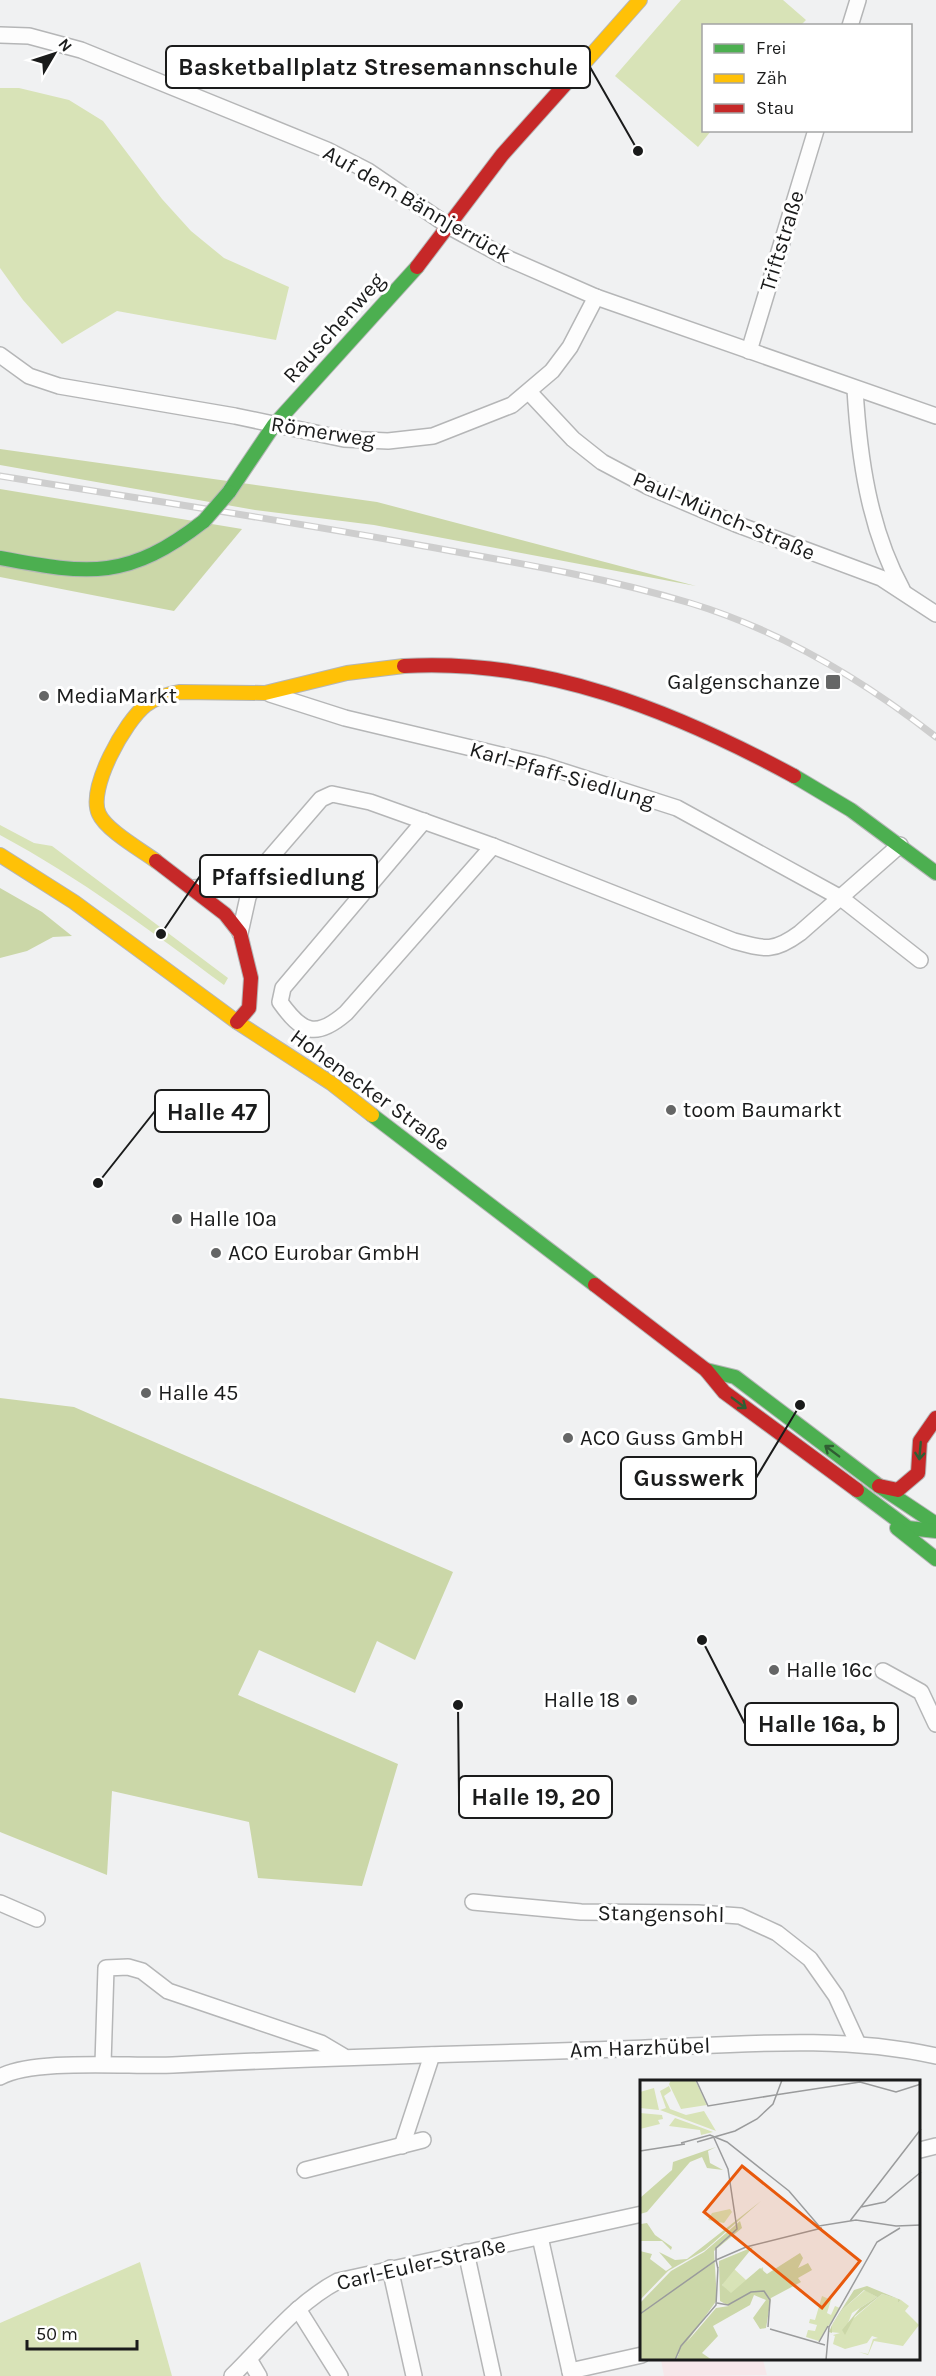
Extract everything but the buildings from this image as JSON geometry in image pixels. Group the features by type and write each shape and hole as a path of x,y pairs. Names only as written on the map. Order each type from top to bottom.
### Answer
{"street":[{"name":"Rauschenweg","path":"0,558 58,569 88,571 123,568 148,560 175,545 204,522 229,492 274,426 406,280 450,227 502,155 640,0"},
{"path":"851,24 858,0"},
{"name":"Auf dem Bännjerrück","path":"0,35 29,36 81,50 327,150 368,171 450,227 507,258 596,297 936,416"},
{"name":"Triftstraße","path":"749,351 815,132"},
{"name":"Römerweg","path":"0,355 29,376 59,386 235,416 344,439 388,441 433,436 502,409 529,392 552,371 570,347 596,297"},
{"path":"855,389 858,429 867,486 889,566 902,590"},
{"name":"Paul-Münch-Straße","path":"529,392 573,440 602,462 649,487 736,524 881,578 936,614"},
{"name":"Karl-Pfaff-Siedlung","path":"240,933 225,914 103,821 95,810 94,793 102,774 138,711 151,700 168,694 184,692 267,693 346,673 408,664 447,663 490,666 555,679 648,707 740,747 815,789 900,845 936,873"},
{"name":"Karl-Pfaff-Siedlung","path":"267,693 345,718 543,765 676,808 841,898 920,960"},
{"name":"Karl-Pfaff-Siedlung","path":"237,1022 249,1008 252,989 240,933 248,897 264,865 321,799 332,794 370,802 424,821 734,941 767,950 786,944 900,845"},
{"path":"424,821 283,988 280,1002 289,1015 307,1029 319,1032 331,1026 346,1013 493,846"},
{"name":"Hohenecker Straße","path":"0,855 74,902 237,1022 332,1083 706,1370 724,1392 866,1499 908,1527 936,1531"},
{"name":"Karl-Pfaff-Siedlung","path":"193,888 231,885 264,865"},
{"name":"Hohenecker Straße","path":"706,1370 735,1377 879,1486 936,1524"},
{"path":"879,1486 898,1490 918,1473 920,1441 936,1418"},
{"name":"Hohenecker Straße","path":"866,1499 885,1518 936,1559"},
{"path":"882,1671 921,1692 936,1724"},
{"name":"Stangensohl","path":"473,1902 581,1912 698,1912 740,1916 777,1933 810,1959 836,1996 858,2044"},
{"path":"0,1903 37,1919"},
{"name":"Am Harzhübel","path":"103,2064 106,1968 128,1967 142,1971 168,1991 321,2043 343,2056"},
{"name":"Am Harzhübel","path":"0,2077 33,2069 103,2064 165,2065 343,2056 833,2042 936,2056"},
{"path":"402,2146 432,2055"},
{"path":"305,2170 423,2140"},
{"path":"921,2150 936,2146"},
{"name":"Carl-Euler-Straße","path":"232,2376 298,2309 321,2290 338,2281 640,2214"},
{"path":"540,2237 570,2374 640,2356"},
{"path":"466,2252 493,2376"},
{"path":"390,2268 414,2376"},
{"path":"298,2309 340,2376"},
{"path":"249,2359 259,2376"}],"shaded area":[{"path":"661,2361 763,2361 767,2375 664,2376"}],"green space":[{"path":"681,0 783,0 806,20 802,24 702,24 702,132 710,132 698,147 615,76"},
{"path":"0,88 19,88 69,100 103,121 162,199 191,231 224,258 289,287 276,340 117,311 62,344 23,300 0,268"},
{"path":"0,449 377,502 696,586 374,525 255,510 0,465"},
{"path":"0,489 242,529 174,611 0,577"},
{"path":"0,825 34,843 52,846 228,978 224,985 87,887 0,835"},
{"path":"0,888 42,912 72,936 53,937 27,951 0,958"},
{"path":"0,1398 74,1407 453,1572 415,1660 377,1641 355,1693 259,1650 238,1695 398,1764 362,1886 258,1878 249,1822 112,1791 107,1875 0,1832"},
{"path":"140,2262 172,2376 0,2376 0,2323"}],"railway":[{"path":"0,476 265,518 491,558 624,585 690,603 756,627 788,642 850,677 936,737"}],"traffic: fast":[{"path":"229,492 274,425 417,267"},
{"path":"204,521 229,492"},
{"path":"0,558 60,568 108,568 153,554 204,521"},
{"path":"794,776 851,810 936,873"},
{"path":"372,1115 595,1285"},
{"path":"706,1370 735,1377 879,1486 936,1524"},
{"path":"857,1490 908,1528 936,1531"},
{"path":"897,1528 936,1559"}],"traffic: slow":[{"path":"578,70 640,0"},
{"path":"156,861 109,827 99,814 97,803 98,789 110,756 128,725 146,705 162,696 180,692 265,693 347,673 404,666"},
{"path":"0,855 74,902 237,1022 331,1083 372,1115"}],"traffic: jam":[{"path":"417,267 502,155 578,70"},
{"path":"404,666 456,666 507,671 557,680 606,694 702,730 794,776"},
{"path":"156,861 225,914 240,933 251,978 249,1008 237,1022"},
{"path":"595,1285 706,1370 724,1392 857,1490"},
{"path":"879,1486 898,1490 918,1473 920,1441 936,1418"}],"place":[{"name":"Basketballplatz Stresemannschule","path":"638,151"},
{"name":"Galgenschanze","path":"833,682"},
{"name":"MediaMarkt","path":"44,696"},
{"name":"Pfaffsiedlung","path":"161,934"},
{"name":"toom Baumarkt","path":"671,1110"},
{"name":"Halle 47","path":"98,1183"},
{"name":"Halle 10a","path":"177,1219"},
{"name":"ACO Eurobar GmbH","path":"216,1253"},
{"name":"Halle 45","path":"146,1393"},
{"name":"Gusswerk","path":"800,1405"},
{"name":"ACO Guss GmbH","path":"568,1438"},
{"name":"Halle 16a, b","path":"702,1640"},
{"name":"Halle 16c","path":"774,1670"},
{"name":"Halle 18","path":"632,1700"},
{"name":"Halle 19, 20","path":"458,1705"}]}
